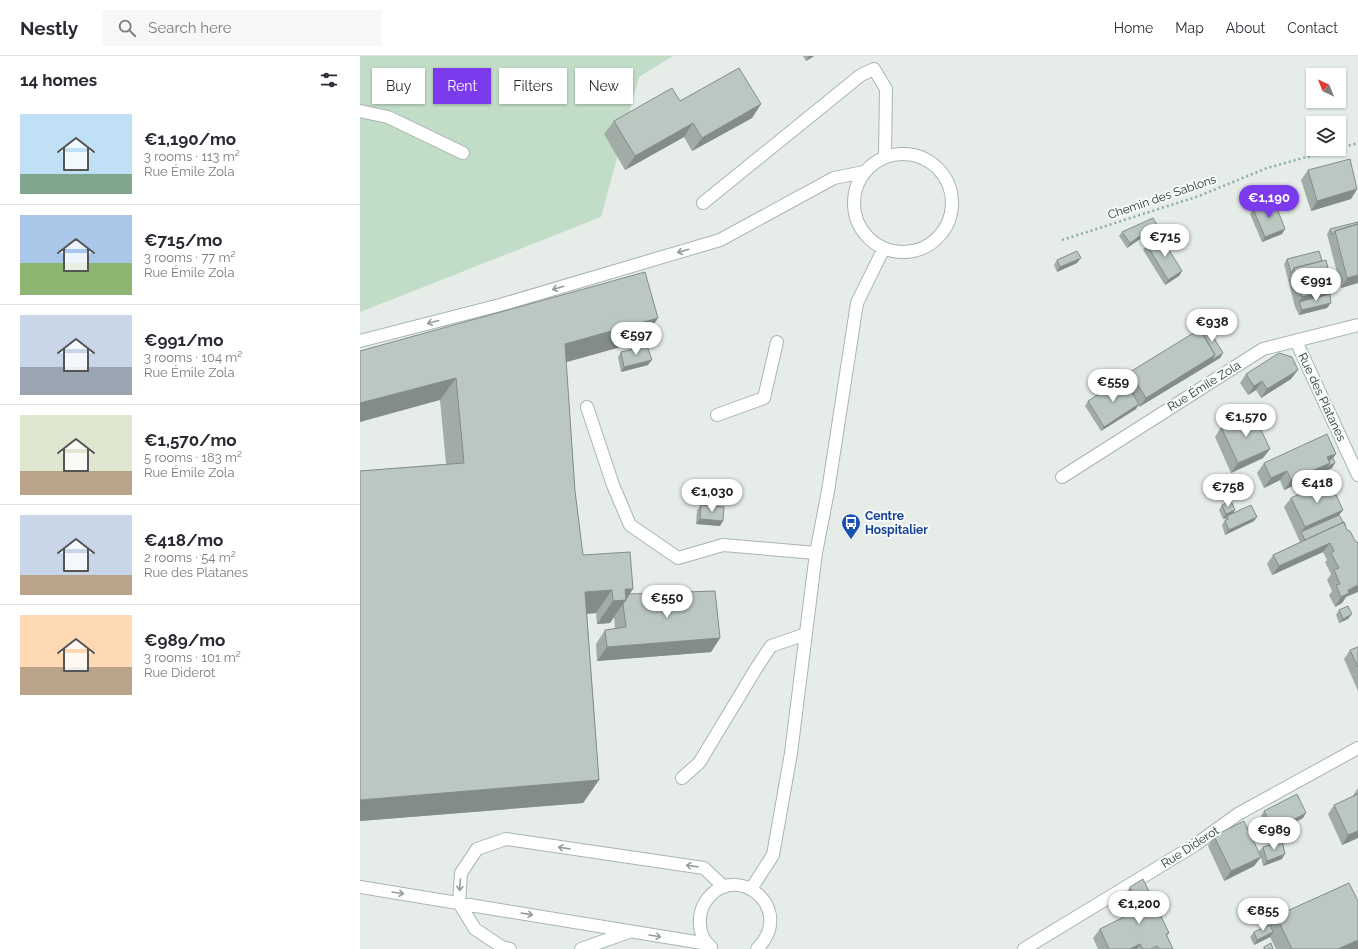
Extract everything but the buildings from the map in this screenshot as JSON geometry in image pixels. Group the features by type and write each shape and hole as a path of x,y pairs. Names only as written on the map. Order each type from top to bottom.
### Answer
{"street":[{"path":"703,203 862,75 874,69 886,89 885,157"},
{"path":"360,111 388,117 463,153"},
{"path":"899,154 913,154 926,159 936,166 945,176 953,199 952,212 947,226 939,238 927,247 913,252 898,252 884,248 871,241 861,229 856,215 854,200 857,186 864,172 885,157 899,154"},
{"path":"360,341 500,304 720,240 834,178 864,172"},
{"path":"751,889 773,855 791,753 816,553 828,491 857,302 884,248"},
{"name":"Rue Émile Zola","path":"1062,477 1263,349 1296,342 1358,325"},
{"path":"717,415 764,398 777,342"},
{"name":"Rue des Platanes","path":"1296,342 1358,475"},
{"path":"587,407 613,485 630,524 678,558 723,545 816,553"},
{"path":"682,778 699,764 771,646 806,634"},
{"name":"Rue Diderot","path":"1024,949 1195,845 1238,814 1358,748"},
{"path":"510,949 502,947 475,929 458,903 461,873 477,849 506,839 704,868 724,887"},
{"path":"711,947 702,934 699,923 700,911 705,901 713,892 733,885 751,889 759,894 769,909 771,920 769,932 764,942 757,949"},
{"path":"360,887 711,947"},
{"path":"581,949 630,932"}],"path":[{"path":"1346,146 1358,143"},
{"name":"Chemin des Sablons","path":"1062,240 1199,196 1267,168 1310,156"}],"green space":[{"path":"360,56 673,56 639,77 633,99 633,68 575,68 575,104 632,104 601,217 360,312"}],"place":[{"name":"Centre Hospitalier","path":"851,540"}]}
